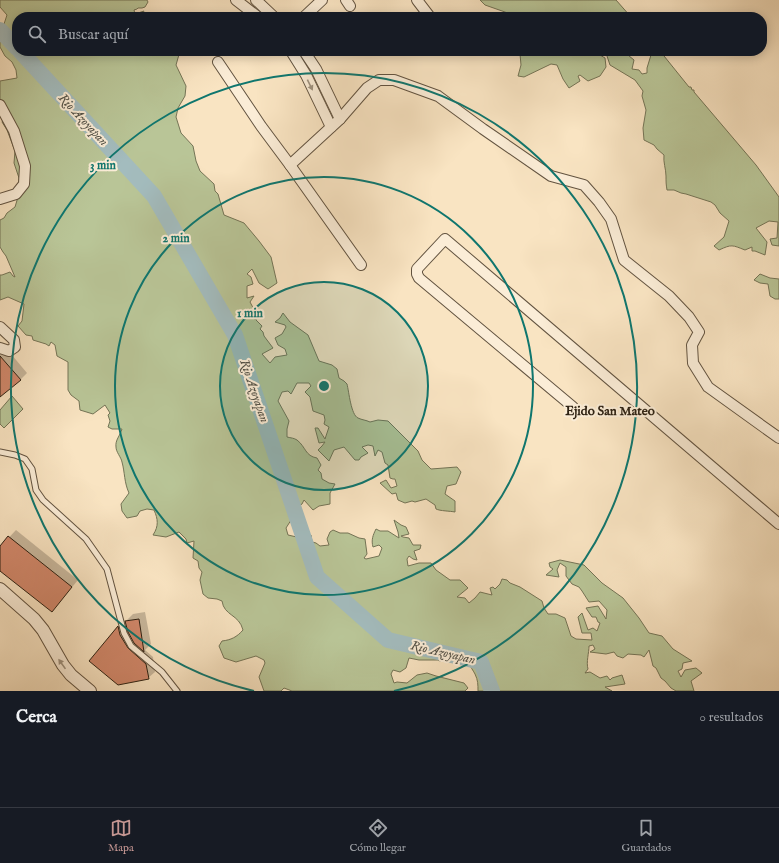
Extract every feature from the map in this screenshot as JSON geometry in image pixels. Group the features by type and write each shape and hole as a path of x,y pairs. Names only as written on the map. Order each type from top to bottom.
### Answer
{"street":[{"path":"236,0 252,12"},
{"path":"256,0 269,12"},
{"path":"309,12 322,0"},
{"path":"417,0 426,12"},
{"path":"294,56 306,76 331,127"},
{"path":"307,56 316,69 340,119"},
{"path":"218,62 261,126 361,265"},
{"path":"290,165 340,119 367,88 379,80 394,80 438,96 551,176 584,185 611,219 624,260 669,296 689,317 699,332 692,345 693,363 708,387 779,438"},
{"path":"0,105 14,131 25,166 24,184 16,194 3,199"},
{"path":"573,407 419,278 417,269 445,239 779,524"},
{"path":"0,327 14,340 15,347 9,351 0,348"},
{"path":"0,589 34,619 43,630 63,665 71,675 90,691"}],"lane":[{"path":"0,452 25,459 32,469 36,490 43,500 86,539 107,569 124,634 131,646 162,672 177,691"}],"green space":[{"path":"0,0 147,0 148,2 145,7 138,8 134,10 134,12 12,12 12,56 179,56 176,65 186,86 185,96 178,108 176,117 181,133 193,146 200,171 214,184 224,215 244,223 271,257 277,283 268,289 259,283 252,269 247,274 251,277 253,284 247,286 247,298 254,296 250,302 257,315 256,320 262,326 260,329 273,348 262,354 270,363 275,357 287,355 285,349 278,345 275,338 282,334 286,327 285,325 275,322 283,313 290,322 308,335 319,361 332,365 337,369 339,378 347,384 352,408 356,416 370,422 378,420 388,421 418,451 422,460 431,469 457,467 461,472 456,484 447,486 445,494 455,501 455,512 436,509 435,505 426,499 405,503 398,500 396,493 392,494 380,483 386,480 391,488 397,486 395,479 390,478 388,465 385,463 382,452 378,450 375,456 373,446 368,445 362,447 368,453 359,460 355,460 344,447 334,450 329,461 318,450 325,442 319,443 315,428 318,428 325,439 329,427 324,424 324,415 313,411 310,397 305,392 311,386 309,383 297,383 291,394 288,391 282,392 278,401 289,421 287,437 297,440 310,455 317,458 321,465 318,470 321,473 322,479 329,483 335,484 330,493 330,504 319,506 313,510 304,500 302,504 294,509 293,517 286,528 288,535 301,538 307,532 311,535 312,542 320,546 329,545 327,539 330,532 333,530 340,533 348,533 365,539 367,554 364,558 366,559 379,556 382,548 379,545 373,547 372,542 376,529 380,531 388,531 399,538 394,520 406,527 409,534 401,536 409,538 413,545 421,545 420,549 414,551 417,560 409,556 407,559 408,566 419,563 431,563 436,570 450,580 460,580 468,588 457,597 465,598 469,603 480,592 492,595 490,588 493,587 495,589 500,584 502,579 507,580 542,601 548,614 556,614 565,618 571,636 576,639 592,640 591,633 582,633 578,617 582,613 588,630 593,628 597,631 600,623 596,617 592,617 586,608 598,606 606,619 607,610 599,601 589,602 579,587 572,584 566,576 566,567 560,563 557,570 559,577 546,575 553,569 550,567 549,563 560,560 584,565 602,583 623,598 649,633 662,636 673,649 692,661 683,663 682,669 678,671 681,677 685,670 696,668 702,673 691,681 694,691 676,691 671,688 661,678 656,668 653,666 649,650 644,657 641,655 628,654 623,658 617,656 614,652 606,654 590,652 595,649 593,645 589,646 587,660 588,669 585,673 590,672 600,678 607,676 610,680 622,675 625,684 605,687 612,691 478,691 477,678 469,662 461,663 469,656 454,655 452,662 444,660 419,660 409,658 406,668 400,672 393,670 391,674 394,683 407,683 417,675 427,673 464,683 468,688 465,691 292,691 284,688 281,691 264,691 259,677 265,663 264,660 256,656 236,662 224,658 219,646 222,641 234,638 243,630 238,621 223,606 222,601 208,598 203,594 200,580 202,572 199,568 198,561 193,558 194,541 187,543 186,539 179,532 166,537 153,535 157,522 154,510 147,509 140,511 137,516 127,518 122,511 121,504 129,493 121,458 116,447 117,440 122,429 112,429 108,427 110,421 108,415 110,413 105,405 93,414 80,410 79,401 71,395 68,390 68,362 57,356 55,345 51,342 49,346 33,340 32,336 26,335 18,326 22,321 24,304 8,297 0,300 0,275 10,272 15,277 6,256 0,247 0,220 15,207 18,197 19,178 14,163 15,151 7,130 2,122 5,117 0,112 0,81 17,78 16,70 12,62 5,56 0,47 0,34 3,30 7,15 0,7"},
{"path":"480,0 616,0 627,12 505,12 485,5"},
{"path":"520,56 602,56 605,58 606,67 600,76 588,81 580,75 578,76 580,81 569,88 557,65 551,64 524,77 518,76 521,65"},
{"path":"607,56 629,56 634,60 632,69 639,70 642,74 647,73 651,56 664,56 756,165 779,197 779,246 772,245 770,239 777,238 778,222 769,221 756,228 767,242 765,255 752,251 752,247 745,250 730,246 719,250 714,246 724,237 729,221 711,202 674,190 667,190 664,155 654,145 644,140 643,128 646,110 642,96 643,91 635,80 610,65"},
{"path":"760,274 770,278 779,279 779,299 775,299 770,296 768,284 760,283 754,280"},
{"path":"12,396 23,409 4,428 0,424 0,410"}],"building":[{"path":"0,356 21,380 0,397"},
{"path":"8,536 72,587 52,612 0,571 0,546"},
{"path":"139,619 144,652 134,643 128,632 125,621"},
{"path":"118,626 120,635 128,648 146,664 149,679 118,685 89,661"}],"waterway":[{"name":"Rio Azoyapan","path":"0,30 12,43"},
{"name":"Rio Azoyapan","path":"25,56 154,196 235,335 317,577 388,640 481,662 492,691"}],"district":[{"name":"Ejido San Mateo","path":"610,411"}]}
